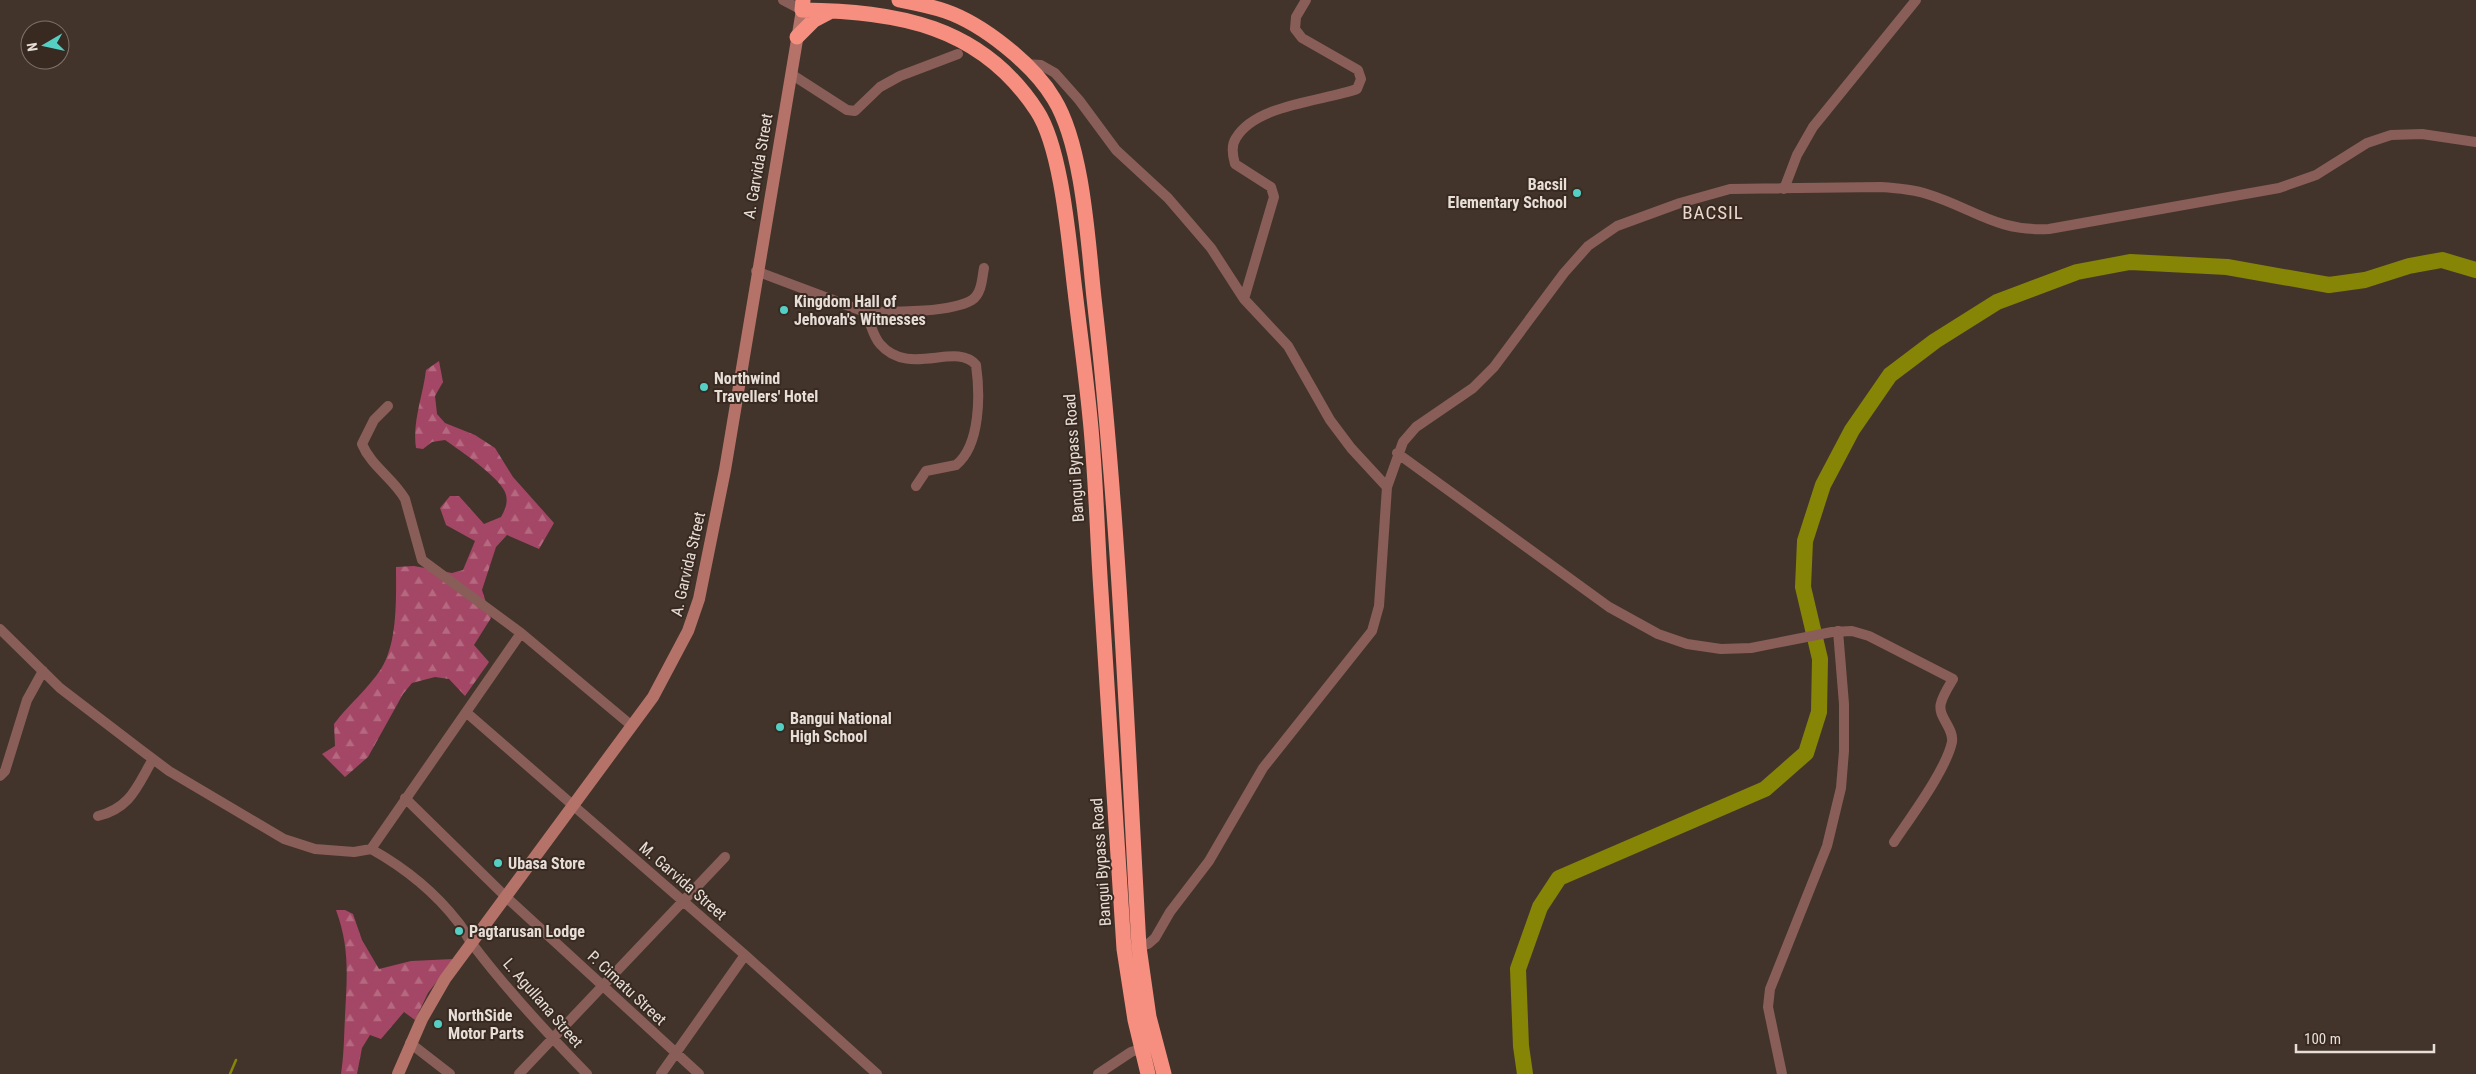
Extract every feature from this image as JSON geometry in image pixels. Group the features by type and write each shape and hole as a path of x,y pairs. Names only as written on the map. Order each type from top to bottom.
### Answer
{"highway":[{"name":"Bangui Bypass Road","path":"901,0 946,11 970,22 1025,64 1042,82 1055,100 1068,127 1075,156 1086,227 1108,416 1139,947 1149,1047 1148,1074"},
{"path":"899,19 901,0"},
{"name":"Bangui Bypass Road","path":"802,5 864,12 899,19 939,29 962,39 1008,75 1038,113 1046,131 1056,162 1068,238 1090,420 1124,949 1149,1047 1164,1074"},
{"path":"797,37 814,20 834,10"}],"main road":[{"name":"A. Garvida Street","path":"398,1074 410,1043 433,998 632,726 665,677 688,631 699,599 725,470 756,271 802,5"}],"street":[{"path":"784,0 802,5"},
{"path":"1244,299 1274,197 1271,187 1235,164 1233,155 1235,139 1246,126 1297,102 1343,94 1357,89 1361,79 1358,70 1302,38 1295,29 1296,17 1306,0"},
{"path":"1784,189 1797,155 1813,127 1916,0"},
{"path":"790,74 847,110 855,111 880,86 900,76 958,54"},
{"path":"1025,64 1048,68 1065,84 1116,150 1168,198 1211,248 1244,299 1288,346 1330,420 1351,448 1387,487"},
{"path":"1124,949 1139,947 1155,938 1175,905 1209,861 1263,768 1372,631 1380,606 1387,487 1397,453 1403,442 1416,428 1463,396 1494,367 1564,273 1600,235 1617,226 1680,203 1724,190 1752,188 1904,188 1928,194 2015,229 2048,229 2279,188 2316,175 2367,143 2391,135 2422,134 2476,142"},
{"path":"756,271 865,312 904,312 950,306 972,300 980,288 984,268"},
{"path":"865,312 880,344 894,356 912,360 948,356 966,358 976,365 979,402 969,446 956,465 926,471 916,486"},
{"path":"388,406 374,420 362,444 384,475 401,492 405,499 422,560 521,633 632,726"},
{"path":"1397,453 1608,607 1658,634 1687,644 1721,649 1751,648 1835,632 1852,631 1869,636 1953,679 1941,702 1940,708 1952,732 1951,745 1920,805 1894,842"},
{"path":"0,629 88,711 153,759 284,839 316,849 354,852 371,849 521,633"},
{"path":"1782,1074 1768,1007 1770,989 1827,846 1842,788 1844,713 1835,632"},
{"path":"0,776 5,772 27,700 43,671"},
{"name":"M. Garvida Street","path":"467,713 745,955 877,1074"},
{"path":"98,816 113,811 128,801 153,759"},
{"name":"P. Cimatu Street","path":"405,798 506,897 699,1074"},
{"name":"L. Agullana Street","path":"371,849 415,876 458,921 472,943 552,1038 587,1074"},
{"path":"519,1074 682,900 725,857"},
{"path":"660,1074 745,955"},
{"path":"410,1043 450,1074"},
{"path":"1098,1074 1124,1056 1149,1047"}],"green space":[{"path":"439,361 443,382 435,396 437,414 445,423 475,435 495,448 513,477 554,523 539,549 507,535 496,547 482,590 491,618 474,645 489,662 465,696 449,679 435,677 412,683 403,694 368,757 345,777 322,754 335,746 334,724 376,676 387,658 395,620 396,567 414,566 452,573 463,570 475,541 446,525 440,508 450,496 459,496 484,524 501,517 506,506 506,495 497,481 480,465 445,440 432,442 423,449 416,448 415,428 426,370"},
{"path":"336,910 345,910 353,914 362,940 379,969 411,961 454,959 428,993 415,1020 404,1012 381,1039 370,1035 362,1048 357,1074 341,1074 347,963 344,937"}],"waterway":[{"path":"1525,1074 1521,1046 1518,969 1540,907 1559,878 1765,789 1806,753 1819,712 1820,659 1803,587 1805,541 1823,485 1852,430 1890,375 1935,341 1997,302 2077,272 2130,262 2227,267 2329,285 2365,280 2409,266 2442,260 2476,270"},
{"path":"230,1074 236,1060"}],"place":[{"name":"Bacsil Elementary School","path":"1577,193"},
{"name":"Kingdom Hall of Jehovah's Witnesses","path":"784,310"},
{"name":"Northwind Travellers' Hotel","path":"704,387"},
{"name":"Bangui National High School","path":"780,727"},
{"name":"Ubasa Store","path":"498,863"},
{"name":"Pagtarusan Lodge","path":"459,931"},
{"name":"NorthSide Motor Parts","path":"438,1024"}],"district":[{"name":"BACSIL","path":"1713,212"}]}
